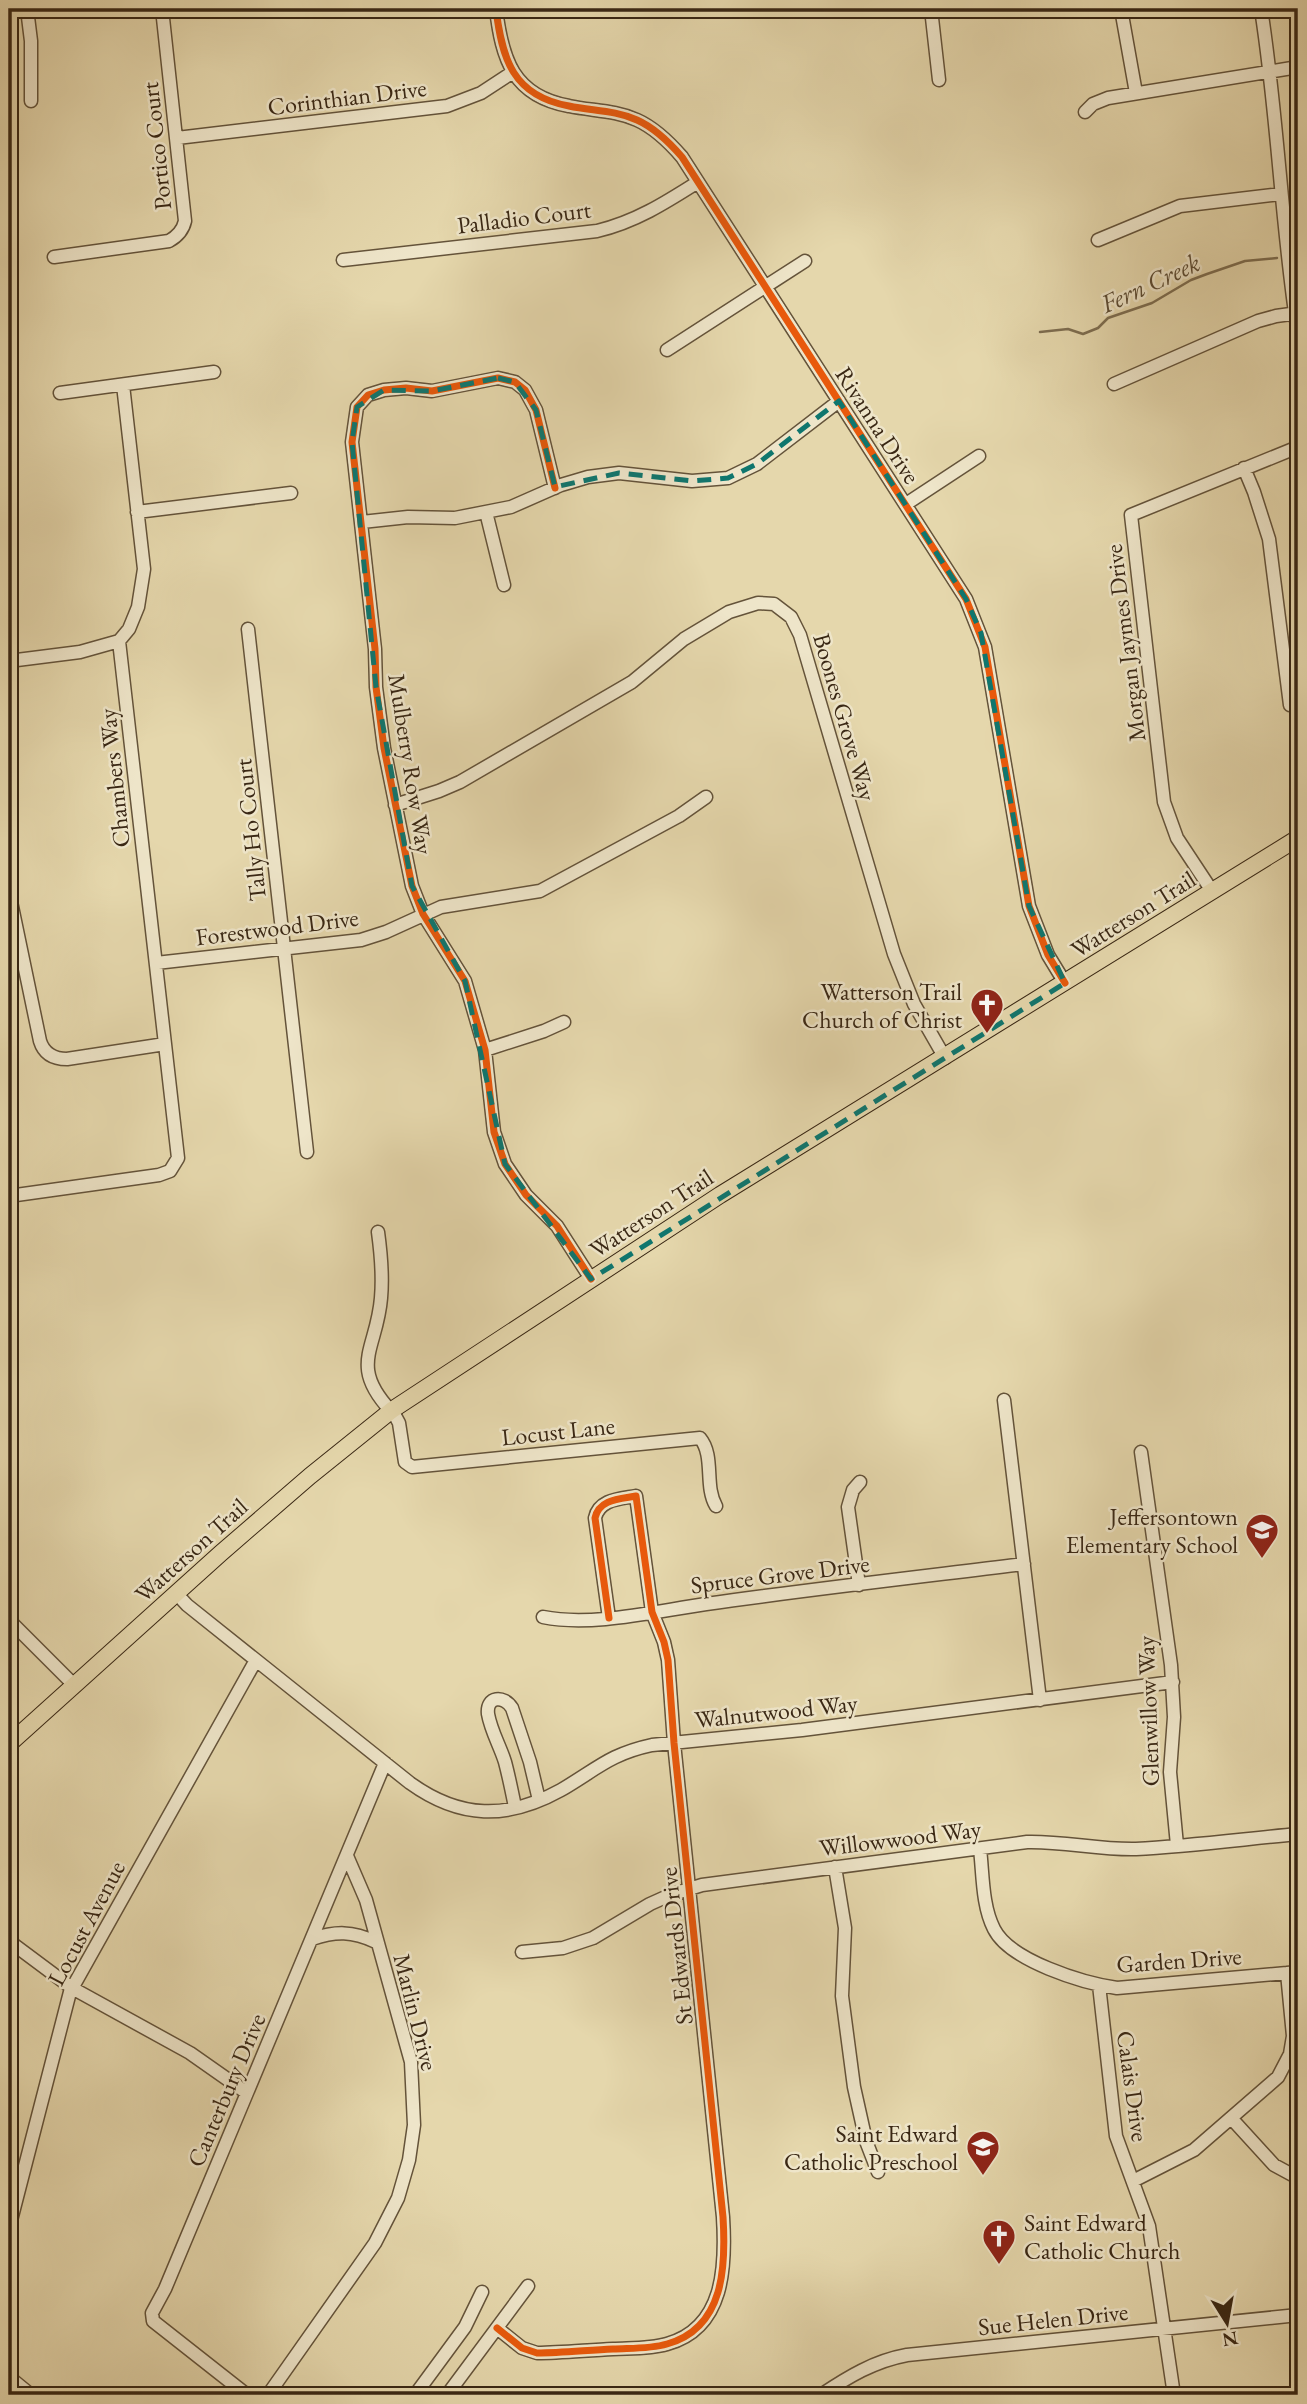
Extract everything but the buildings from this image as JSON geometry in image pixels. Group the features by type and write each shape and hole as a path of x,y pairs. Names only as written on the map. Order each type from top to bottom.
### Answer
{"main road":[{"name":"Watterson Trail","path":"9,1744 310,1476 391,1411 720,1195 1298,838"}],"street":[{"path":"27,9 31,41 31,101"},
{"name":"Portico Court","path":"54,257 169,241 180,234 185,221 163,9"},
{"name":"Rivanna Drive","path":"496,9 500,40 513,72 533,93 555,103 622,114 647,125 670,144 698,181 966,599 981,633 993,687 1023,882 1036,928 1065,983"},
{"path":"931,9 939,80"},
{"path":"1121,9 1136,93"},
{"path":"1261,9 1298,333"},
{"path":"1085,112 1093,104 1108,98 1298,67"},
{"name":"Corinthian Drive","path":"177,138 447,106 481,93 513,72"},
{"name":"Palladio Court","path":"343,260 616,226 641,217 698,181"},
{"path":"1098,240 1180,206 1281,194"},
{"path":"667,350 805,261"},
{"path":"1114,384 1258,321 1297,313"},
{"path":"60,393 214,372"},
{"name":"Mulberry Row Way","path":"555,488 536,410 525,390 515,382 498,378 432,391 384,390 368,395 354,414 352,442 375,649 376,687 395,805 412,886 423,914 465,981 485,1050 494,1132 505,1164 526,1195 556,1226 591,1279"},
{"path":"9,661 80,652 119,641 129,629 142,590 144,569 123,385"},
{"path":"362,522 408,517 455,518 512,507 588,477 619,473 692,481 728,478 757,464 839,401"},
{"name":"Morgan Jaymes Drive","path":"1212,891 1177,838 1164,802 1131,515 1298,447"},
{"path":"906,504 979,456"},
{"path":"1244,468 1269,539 1290,705"},
{"path":"137,512 291,493"},
{"path":"486,512 504,585"},
{"name":"Boones Grove Way","path":"395,805 460,782 632,682 684,639 729,612 758,603 774,604 790,617 800,635 894,954 914,1004 945,1058"},
{"name":"Tally Ho Court","path":"248,629 307,1152"},
{"name":"Chambers Way","path":"9,1196 159,1175 170,1171 176,1163 178,1152 119,641"},
{"name":"Forestwood Drive","path":"156,963 361,940 386,932 441,907 540,891 679,816 706,797"},
{"path":"9,892 40,1041 47,1053 67,1059 165,1044"},
{"path":"485,1050 564,1022"},
{"path":"378,1232 381,1251 381,1300 366,1362 378,1397 391,1411"},
{"path":"1004,1400 1040,1699"},
{"name":"Locust Lane","path":"391,1411 399,1423 405,1462 412,1467 700,1438 706,1449 711,1498 716,1506"},
{"name":"Glenwillow Way","path":"1141,1452 1173,1682 1174,1717 1170,1772 1177,1845"},
{"path":"859,1585 848,1507 853,1490 860,1482"},
{"name":"St Edwards Drive","path":"497,2328 522,2348 537,2353 653,2347 673,2343 703,2321 714,2305 722,2279 723,2217 667,1660 664,1642 652,1612 636,1496 605,1503 597,1510 595,1518 609,1618"},
{"name":"Spruce Grove Drive","path":"542,1617 609,1618 1024,1564"},
{"name":"Walnutwood Way","path":"177,1593 187,1605 423,1792 450,1806 474,1811 498,1811 539,1800 621,1754 652,1745 802,1730 1173,1682"},
{"path":"9,1620 75,1686"},
{"name":"Locust Avenue","path":"9,2228 72,1988 256,1660"},
{"path":"515,1807 505,1762 488,1714 490,1703 494,1699 508,1701 512,1708 539,1800"},
{"name":"Canterbury Drive","path":"247,2395 176,2338 155,2325 152,2316 385,1763"},
{"name":"Willowwood Way","path":"522,1952 563,1948 593,1938 650,1904 702,1885 1052,1841 1110,1849 1298,1833"},
{"name":"Garden Drive","path":"980,1849 988,1912 999,1938 1022,1956 1087,1983 1131,1987 1293,1973"},
{"name":"Marlin Drive","path":"268,2395 375,2243 398,2198 409,2160 414,2125 411,2062 366,1900 347,1856"},
{"path":"835,1867 845,1928 842,1996 854,2087 866,2141 878,2172"},
{"path":"312,1939 327,1934 349,1932 376,1942"},
{"path":"9,1941 72,1988 190,2053 247,2093"},
{"path":"1133,2181 1194,2150 1278,2077 1290,2054 1293,2036 1293,1973"},
{"name":"Calais Drive","path":"1099,1985 1116,2136 1149,2226 1174,2395"},
{"path":"1231,2119 1274,2165 1298,2178"},
{"path":"447,2395 528,2286"},
{"path":"415,2395 465,2327 482,2292"},
{"name":"Sue Helen Drive","path":"821,2395 856,2373 900,2356 1298,2315"},
{"path":"9,2377 32,2395"}],"highlighted area":[{"path":"498,378 515,382 536,410 555,487 619,473 692,481 728,478 757,464 839,401 966,599 981,633 1029,906 1065,983 591,1279 505,1164 465,981 412,886 376,687 352,442 357,407 384,390 432,391"}],"waterway":[{"name":"Fern Creek","path":"1040,332 1068,329 1083,334 1098,328 1108,318 1152,303 1191,280 1245,261 1277,258"}],"cycle path":[{"path":"496,9 507,59 523,84 535,94 569,106 612,112 637,120 661,136 682,157 966,599 985,647 1029,906 1048,955 1065,983"},
{"path":"555,488 536,410 525,390 515,382 498,378 432,391 406,388 384,390 368,395 357,407 352,442 375,649 376,687 384,748 412,886 423,914 465,981 485,1050 494,1132 505,1164 526,1195 557,1226 591,1279"},
{"path":"497,2328 522,2348 537,2353 661,2346 686,2336 701,2324 711,2309 722,2274 723,2217 674,1743 668,1660 652,1612 636,1496 606,1503 595,1518 609,1618"}],"place":[{"name":"Watterson Trail Church of Christ","path":"987,1035"},
{"name":"Jeffersontown Elementary School","path":"1262,1560"},
{"name":"Saint Edward Catholic Preschool","path":"983,2177"},
{"name":"Saint Edward Catholic Church","path":"999,2266"}]}
